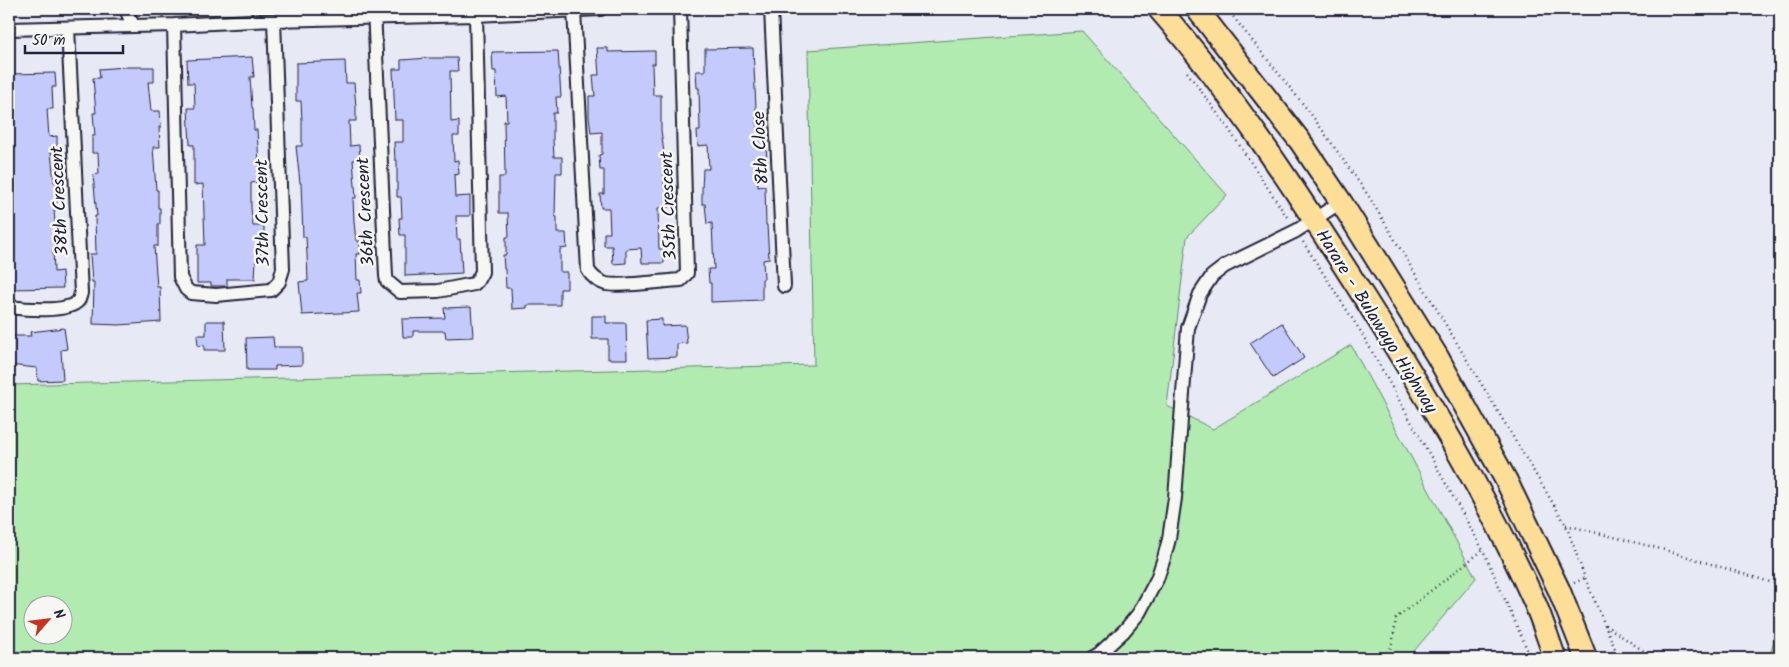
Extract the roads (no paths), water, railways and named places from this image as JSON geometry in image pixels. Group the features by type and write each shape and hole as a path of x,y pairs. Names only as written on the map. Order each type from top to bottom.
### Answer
{"highway":[{"name":"Harare - Bulawayo Highway","path":"1197,9 1294,133 1341,202 1438,356 1474,419 1540,549 1559,590 1586,658"},
{"name":"Harare - Bulawayo Highway","path":"1154,16 1193,50 1237,107 1314,219 1397,348 1477,489 1534,602 1556,658"}],"street":[{"path":"126,9 132,26"},
{"path":"9,29 174,25 374,13 476,15 600,9"},
{"name":"35th Crescent","path":"574,10 588,270 592,277 599,281 616,284 681,280 686,276 688,270 680,9"},
{"name":"8th Close","path":"771,9 784,286"},
{"name":"36th Crescent","path":"374,13 386,276 387,281 400,292 438,291 474,284 478,281 482,272 476,15"},
{"name":"37th Crescent","path":"174,25 180,277 186,289 191,293 216,295 271,290 282,276 274,20"},
{"name":"38th Crescent","path":"9,307 40,310 70,306 78,301 81,293 68,28"},
{"path":"1092,658 1124,631 1139,614 1157,578 1164,558 1175,498 1188,328 1200,294 1212,276 1225,266 1296,231 1341,202"}]}
